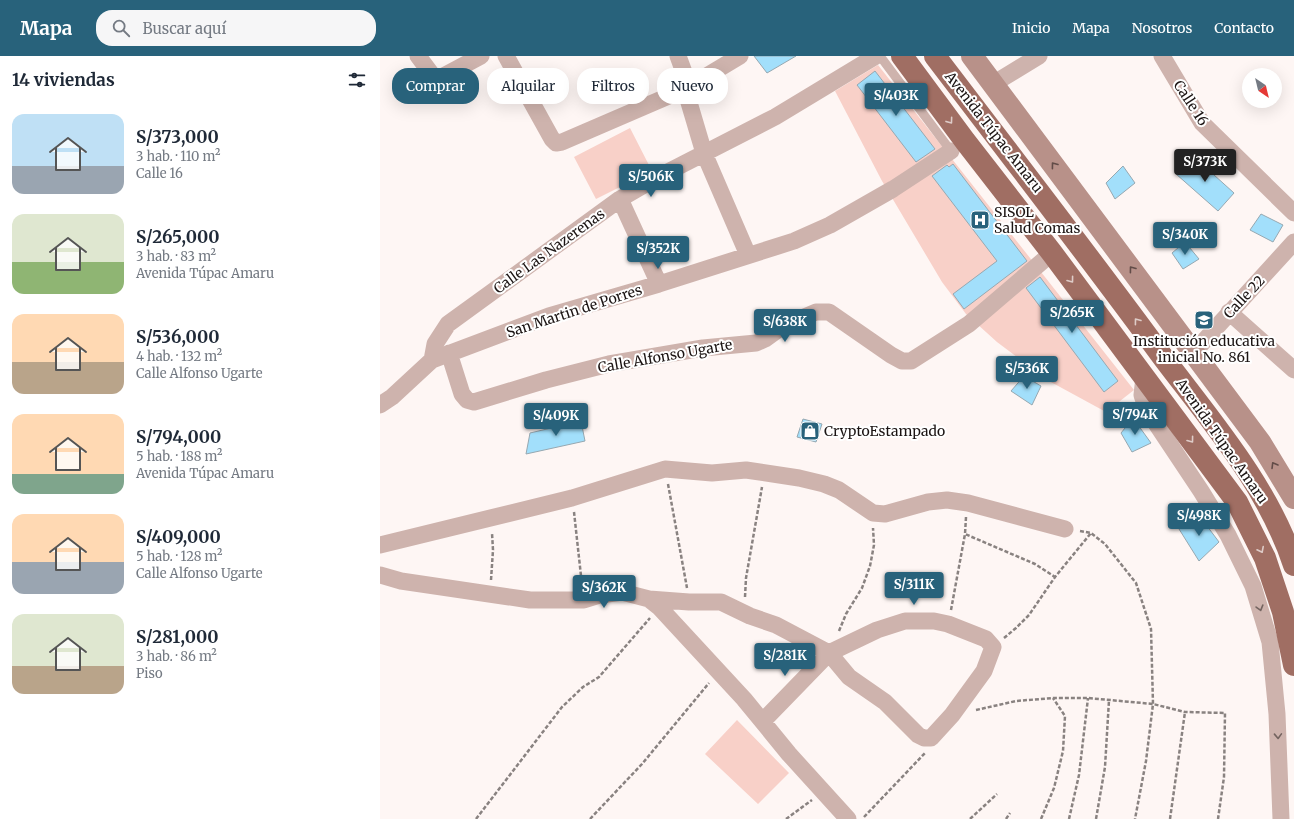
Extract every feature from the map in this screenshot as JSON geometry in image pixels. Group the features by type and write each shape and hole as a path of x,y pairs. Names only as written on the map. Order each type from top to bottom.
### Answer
{"highway":[{"name":"Avenida Túpac Amaru","path":"902,56 965,141 1052,253 1236,502 1265,558 1283,612 1294,665"},
{"name":"Avenida Túpac Amaru","path":"935,56 1072,235 1259,489 1288,546 1294,564"}],"main road":[{"name":"Avenida Túpac Amaru","path":"972,56 1260,442 1294,498"}],"street":[{"path":"418,56 436,80 480,56"},
{"path":"506,56 552,139 556,143 562,142 657,101"},
{"path":"678,56 682,68"},
{"path":"720,68 740,56"},
{"name":"Calle Las Nazerenas","path":"432,360 435,344 448,324 620,199 704,153 775,117 876,56"},
{"path":"993,84 1040,56"},
{"name":"Calle 16","path":"1162,56 1202,123 1294,213"},
{"path":"689,104 704,153 748,255"},
{"name":"San Martin de Porres","path":"380,405 392,397 432,360 549,316 659,284 794,241 830,225 893,189 950,151"},
{"path":"620,199 659,284"},
{"name":"Calle 22","path":"1194,352 1294,242"},
{"name":"Calle Alfonso Ugarte","path":"449,353 462,394 466,400 474,402 546,380 609,364 703,348 756,343 765,339 783,326 816,312 829,312 902,362 911,361 969,324 1052,253"},
{"path":"1229,312 1294,370"},
{"path":"1144,377 1142,395 1147,410 1169,446 1201,491 1228,536 1254,586 1270,642 1277,714 1281,819"},
{"path":"380,544 572,498 665,469 712,473 746,470 799,478 824,484 839,490 873,513 885,514 928,502 947,500 968,503 1066,529"},
{"path":"380,575 401,581 530,600 584,600 600,595 622,592 654,603 721,602 744,613 776,625 829,654 849,677 884,702 918,735 924,738 931,738 952,716 984,671 993,647 986,639 948,624 934,621 905,621 877,630 829,654 762,721"},
{"path":"654,603 744,699 790,754 848,819"}],"lane":[{"path":"880,56 950,151"}],"path":[{"path":"665,469 690,602"},
{"path":"744,613 746,578 765,473"},
{"path":"572,498 584,600"},
{"path":"948,624 965,534 968,503"},
{"path":"829,654 846,614 862,588 870,566 874,545 873,513"},
{"path":"490,593 493,550 492,518"},
{"path":"1066,529 1092,533 1105,544 1136,583 1151,629 1153,704 1146,761 1135,819"},
{"path":"993,647 1029,615 1055,577 1092,533"},
{"path":"965,534 1035,564 1055,577"},
{"path":"476,819 562,707 583,687 599,677 654,603"},
{"path":"590,819 642,764 718,672"},
{"path":"952,716 1016,701 1053,698 1088,698 1153,704 1185,712 1225,713 1224,777 1218,819"},
{"path":"1041,819 1054,788 1063,751 1066,716 1053,698"},
{"path":"1069,819 1079,775 1088,698"},
{"path":"1096,819 1105,767 1109,700"},
{"path":"1170,819 1185,712"},
{"path":"862,819 925,754 931,738"},
{"path":"786,819 824,791"},
{"path":"970,819 997,794"},
{"path":"1006,819 1010,813"}],"shaded area":[{"path":"878,65 1134,390 1106,412 1049,381 997,342 966,314 942,282 882,181 835,91"},
{"path":"630,128 652,171 596,199 574,157"},
{"path":"737,720 789,773 758,804 705,754"}],"building":[{"path":"754,56 796,56 767,73"},
{"path":"875,71 935,149 916,162 857,85"},
{"path":"1193,156 1234,193 1218,211 1176,174"},
{"name":"SISOL Salud Comas","path":"953,164 1027,261 964,309 953,294 997,261 932,176 947,165 949,167"},
{"path":"1123,166 1135,183 1115,199 1106,183"},
{"path":"1261,214 1283,225 1273,242 1250,230"},
{"path":"1185,242 1199,259 1183,269 1172,253"},
{"name":"SISOL Salud Comas","path":"1040,277 1118,381 1104,392 1026,288"},
{"path":"1024,376 1041,386 1032,405 1011,391"},
{"path":"1133,418 1151,443 1132,452 1121,433"},
{"name":"CryptoEstampado","path":"803,419 822,424 816,442 797,437"},
{"path":"581,421 585,441 526,454 530,433"},
{"path":"1198,514 1219,542 1199,561 1179,529"}],"place":[{"name":"SISOL Salud Comas","path":"980,220"},
{"name":"Institución educativa inicial No. 861","path":"1204,320"},
{"name":"CryptoEstampado","path":"810,431"}]}
